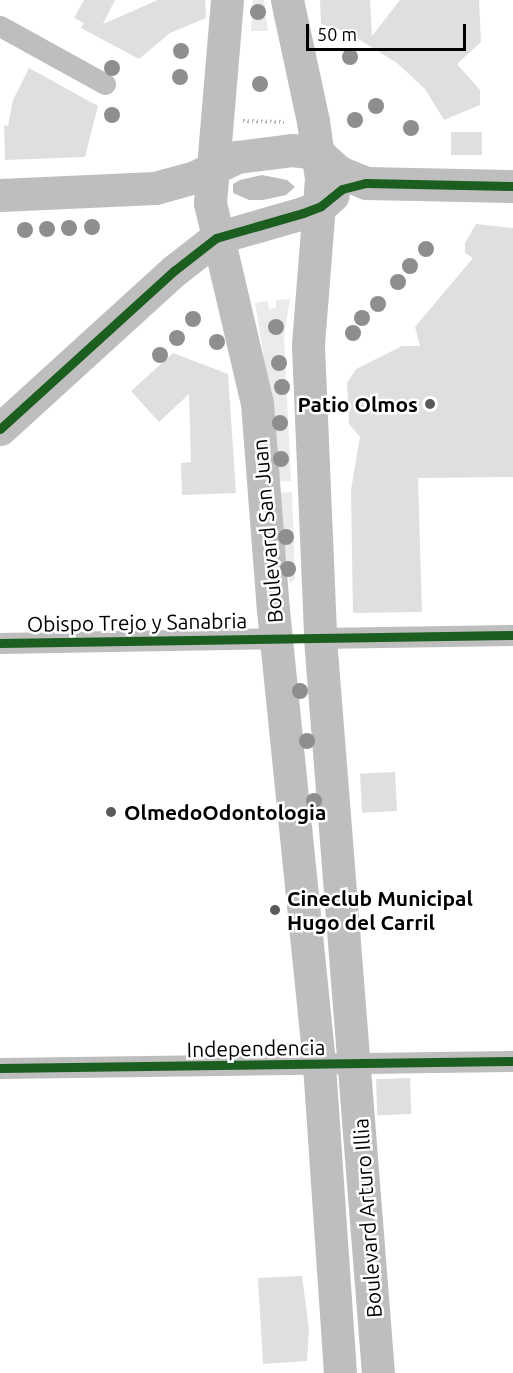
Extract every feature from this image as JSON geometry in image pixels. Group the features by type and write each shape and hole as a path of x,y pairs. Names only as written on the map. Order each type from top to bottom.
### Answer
{"main road":[{"name":"Boulevard San Juan","path":"227,0 210,203 216,238 257,403 276,638 319,1065"},
{"name":"Boulevard San Juan","path":"287,0 318,153 321,206 308,346 320,638 356,1064"},
{"path":"0,195 155,188 211,170 237,157 266,151 318,153 339,172 366,183"},
{"path":"0,429 176,270 216,238 321,206 342,189 366,183 513,186"},
{"name":"Boulevard Arturo Illia","path":"356,1064 378,1373"},
{"name":"Boulevard Arturo Illia","path":"319,1065 340,1373"}],"street":[{"path":"0,26 105,84"},
{"path":"320,638 513,635"},
{"name":"Obispo Trejo y Sanabria","path":"0,643 276,638"},
{"name":"Independencia","path":"0,1068 513,1061"}],"path":[{"path":"230,121 287,122"}],"shaded area":[{"path":"253,0 264,0 268,31 251,31"},
{"path":"262,175 287,180 295,187 286,195 263,200 249,200 233,193 233,184"},
{"path":"290,299 284,336 291,481 276,482 266,371 255,303 268,301 269,309 276,308 276,300"},
{"path":"292,492 295,579 290,584 277,493"}],"building":[{"path":"84,0 115,0 103,24 158,0 205,0 206,18 170,33 139,59 81,28 84,23 74,18"},
{"path":"320,0 370,0 372,36 400,0 479,0 481,42 457,64 480,90 480,105 444,120 425,89 397,63 347,32 321,24"},
{"path":"29,68 98,106 85,157 5,160 4,125 8,126 13,100"},
{"path":"451,132 482,132 482,155 451,155"},
{"name":"Patio Olmos","path":"476,224 513,228 513,477 418,478 422,612 353,613 351,490 360,437 349,424 347,383 356,369 402,346 420,346 415,327 473,258 465,253 465,243"},
{"path":"173,353 228,374 236,493 182,495 181,463 191,462 189,394 159,422 131,391"},
{"path":"395,772 397,811 362,813 360,774"},
{"path":"410,1078 411,1114 377,1115 376,1079"},
{"path":"302,1276 309,1329 307,1361 263,1364 258,1278"}],"cycle path":[{"path":"0,429 175,270 216,238 303,213 321,206 342,189 366,183 513,186"},
{"path":"0,643 513,635"},
{"path":"0,1068 513,1061"}],"place":[{"name":"Patio Olmos","path":"430,404"},
{"name":"OlmedoOdontologia","path":"111,812"},
{"name":"Cineclub Municipal Hugo del Carril","path":"275,910"}]}
